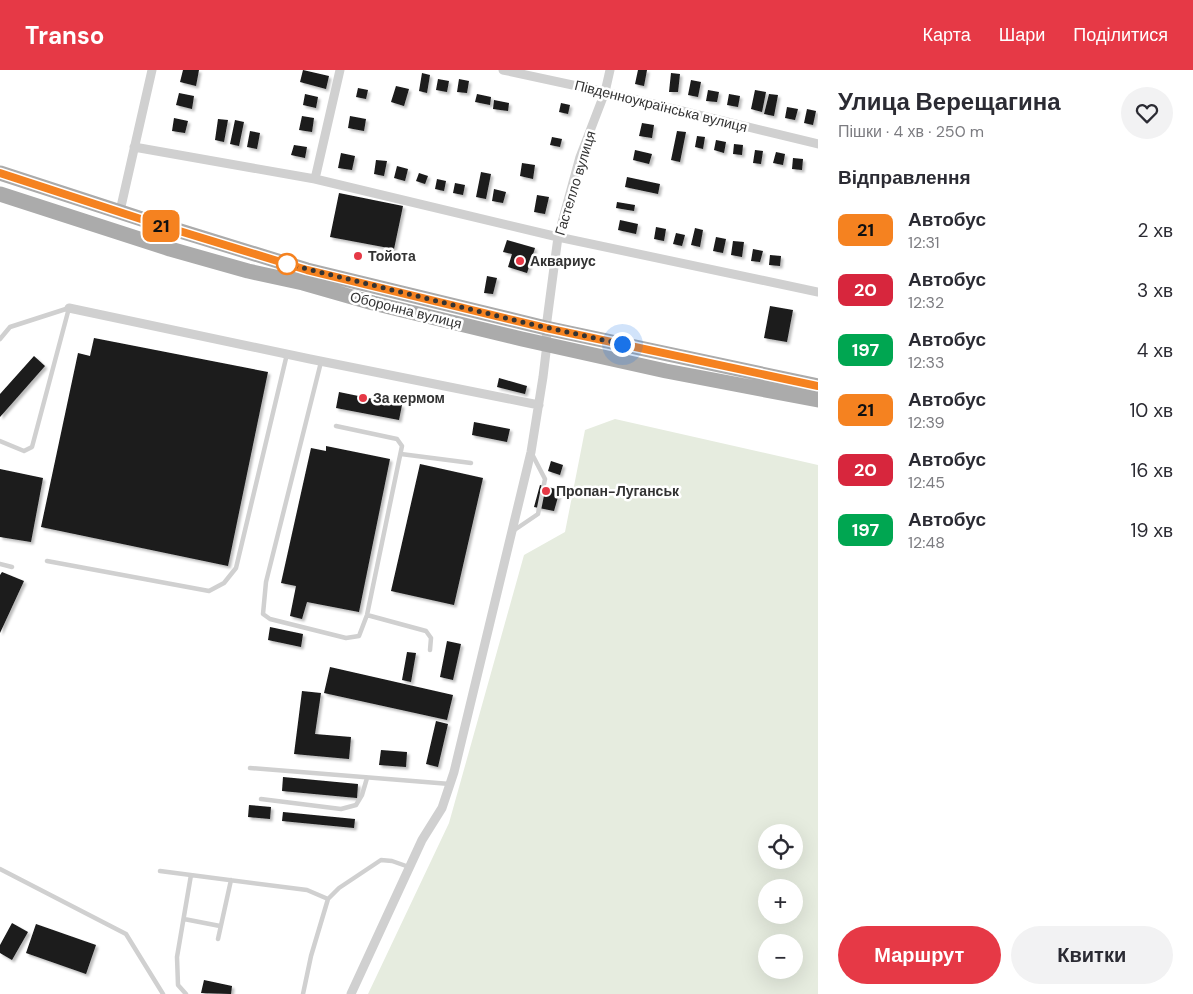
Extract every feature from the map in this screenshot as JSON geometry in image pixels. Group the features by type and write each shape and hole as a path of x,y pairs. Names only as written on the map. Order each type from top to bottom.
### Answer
{"main road":[{"name":"Оборонна вулиця","path":"0,173 150,222 307,270 546,328 818,386"},
{"name":"Оборонна вулиця","path":"0,194 248,271 303,283 373,303 666,371 818,400"}],"street":[{"path":"120,211 152,70"},
{"path":"315,179 340,70"},
{"name":"Південноукраїнська вулиця","path":"503,70 606,92 818,144"},
{"name":"Гастелло вулиця","path":"351,994 422,840 442,808 450,784 531,452 558,237 580,156 606,92 610,70"},
{"path":"134,147 315,179 558,237 818,292"},
{"path":"69,308 321,362 538,405"}],"lane":[{"path":"0,339 10,327 69,308"},
{"path":"0,441 24,450 32,448 69,308"},
{"path":"47,561 209,591 224,583 236,568 286,354"},
{"path":"321,362 266,582 263,614 270,619 346,638 359,636 366,615 402,446 397,439 336,426"},
{"path":"512,532 538,514 545,479 531,452"},
{"path":"401,454 471,463"},
{"path":"0,564 12,567"},
{"path":"366,615 426,631 430,638 430,650"},
{"path":"250,768 450,784"},
{"path":"261,799 341,809 356,806 362,795 367,778"},
{"path":"303,994 311,956 328,899 339,888 381,860 392,861 409,867"},
{"path":"0,869 126,934 163,994"},
{"path":"160,870 307,890 328,899"},
{"path":"186,994 178,985 177,957 191,875"},
{"path":"218,939 231,880"},
{"path":"184,919 220,926"}],"shaded area":[{"path":"615,419 818,465 818,994 368,994 449,823 524,555 565,532 585,430"}],"building":[{"path":"183,70 199,70 196,86 180,82"},
{"path":"303,70 329,76 326,89 300,82"},
{"path":"638,70 647,70 644,86 635,84"},
{"path":"422,73 430,75 427,93 419,91"},
{"path":"671,73 680,74 678,92 669,92"},
{"path":"438,79 449,81 447,92 436,90"},
{"path":"459,79 469,81 467,93 457,92"},
{"path":"691,80 701,82 698,97 688,95"},
{"path":"396,86 409,89 404,106 391,102"},
{"path":"358,88 368,90 366,99 356,97"},
{"path":"708,90 719,92 717,102 706,101"},
{"path":"755,90 766,92 762,112 751,109"},
{"path":"179,93 194,96 192,109 176,105"},
{"path":"305,94 318,97 316,108 303,105"},
{"path":"477,94 491,97 490,105 475,102"},
{"path":"729,94 740,96 738,107 727,105"},
{"path":"769,94 778,95 774,116 764,114"},
{"path":"494,100 509,103 508,111 493,109"},
{"path":"561,103 570,105 568,114 559,112"},
{"path":"787,107 798,109 795,120 785,118"},
{"path":"807,109 816,111 813,125 804,123"},
{"path":"302,116 314,118 312,132 299,130"},
{"path":"350,116 366,119 364,131 348,128"},
{"path":"174,118 188,121 185,133 172,131"},
{"path":"218,119 228,120 224,142 215,140"},
{"path":"235,120 244,122 239,146 230,144"},
{"path":"642,123 654,125 652,138 639,136"},
{"path":"250,131 260,133 257,149 247,147"},
{"path":"677,131 686,132 680,162 671,160"},
{"path":"697,136 705,137 703,149 695,147"},
{"path":"552,137 562,139 560,147 550,145"},
{"path":"716,140 726,142 724,153 714,150"},
{"path":"734,144 743,145 742,155 733,154"},
{"path":"294,145 307,147 305,158 291,155"},
{"path":"635,150 652,154 649,164 633,160"},
{"path":"755,150 763,151 761,164 753,163"},
{"path":"776,152 785,154 783,165 773,163"},
{"path":"341,153 355,156 352,170 338,168"},
{"path":"793,158 803,159 802,170 792,169"},
{"path":"376,160 387,161 384,176 374,174"},
{"path":"522,163 535,165 533,179 520,176"},
{"path":"397,166 408,169 405,181 394,178"},
{"path":"481,172 491,174 486,199 476,197"},
{"path":"419,173 428,176 425,184 416,181"},
{"path":"627,177 660,184 658,194 625,187"},
{"path":"437,179 446,181 444,191 435,189"},
{"path":"455,183 465,185 463,195 453,193"},
{"path":"494,189 506,192 503,203 492,201"},
{"path":"339,193 403,206 394,249 330,237"},
{"path":"537,195 549,197 545,214 534,212"},
{"path":"617,202 635,205 634,211 616,208"},
{"path":"620,220 638,224 636,234 618,230"},
{"path":"656,227 666,229 664,241 654,239"},
{"path":"695,228 703,230 700,247 691,245"},
{"path":"676,233 685,235 682,246 673,244"},
{"path":"716,237 726,239 723,253 713,251"},
{"name":"Аквариус","path":"507,240 535,248 527,273 508,267 512,254 503,252"},
{"path":"733,241 744,242 742,257 731,255"},
{"path":"753,249 763,251 760,262 751,261"},
{"path":"770,255 781,256 780,266 769,265"},
{"path":"487,276 497,278 493,294 484,293"},
{"path":"770,306 793,310 787,342 764,338"},
{"path":"94,338 268,372 228,566 41,527 78,353 90,356"},
{"path":"34,356 45,366 0,417 0,394"},
{"path":"499,378 527,386 525,394 497,387"},
{"path":"339,392 402,405 399,420 336,408"},
{"path":"474,422 510,429 507,442 472,435"},
{"path":"326,446 390,459 359,612 307,602 302,619 290,616 296,586 281,583 311,448 326,451"},
{"path":"551,461 563,465 560,475 548,471"},
{"path":"420,464 483,478 454,605 391,591"},
{"path":"0,469 43,478 31,542 0,537"},
{"path":"540,485 560,490 554,511 534,507"},
{"path":"2,572 24,581 0,633 0,575"},
{"path":"270,627 303,634 301,647 268,640"},
{"path":"447,641 461,644 453,680 440,677"},
{"path":"407,652 416,653 411,682 402,680"},
{"path":"330,667 453,695 447,720 324,693"},
{"path":"302,691 321,693 315,734 351,737 349,759 294,754"},
{"path":"436,721 448,724 438,767 426,764"},
{"path":"381,750 407,752 406,767 379,765"},
{"path":"283,777 358,784 357,798 282,791"},
{"path":"249,805 271,807 270,819 248,817"},
{"path":"283,812 355,819 354,828 282,821"},
{"path":"12,923 28,932 12,960 0,953 0,945"},
{"path":"36,924 96,945 86,974 26,953"},
{"path":"204,980 232,986 231,994 201,993"}],"bus line":[{"name":"21","path":"0,173 150,222 307,270 546,328 818,386"}],"place":[{"name":"Тойота","path":"358,256"},
{"name":"Аквариус","path":"520,261"},
{"name":"За кермом","path":"363,398"},
{"name":"Пропан-Луганськ","path":"546,491"}],"route":[{"path":"287,264 546,328 622,344"}]}
